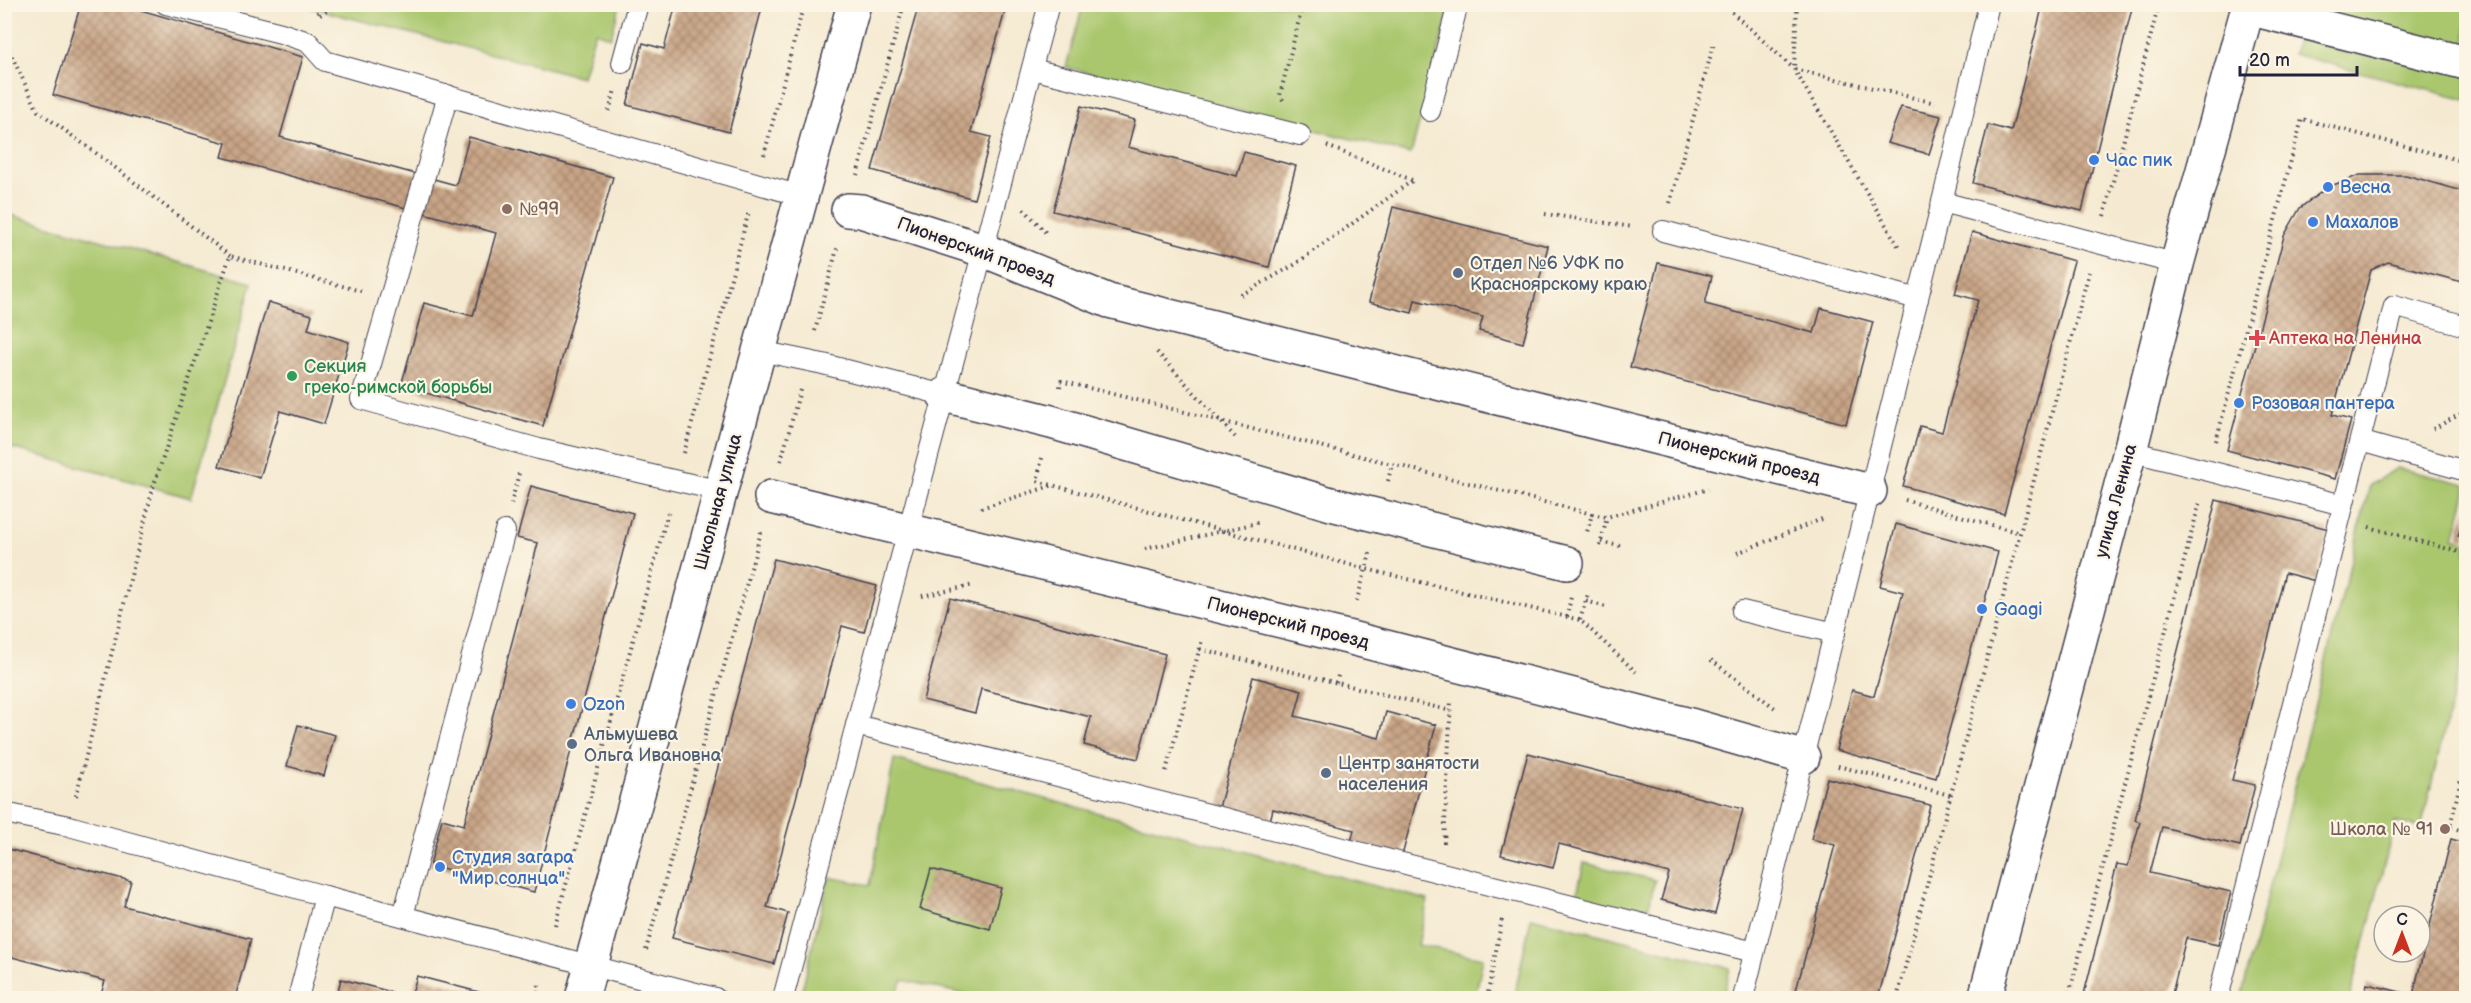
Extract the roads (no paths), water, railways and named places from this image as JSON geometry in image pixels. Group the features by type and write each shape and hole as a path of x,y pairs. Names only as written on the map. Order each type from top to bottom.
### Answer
{"street":[{"name":"Школьная улица","path":"582,999 854,4"},
{"path":"2248,6 2466,63"},
{"name":"улица Ленина","path":"1984,999 2130,451 2176,264 2248,6"},
{"name":"Пионерский проезд","path":"848,210 983,250 1109,301 1869,496"},
{"path":"944,395 1051,422 1331,504 1567,563"},
{"name":"Пионерский проезд","path":"771,497 1453,664 1694,726 1806,746"}],"lane":[{"path":"166,4 308,42 325,61 801,196"},
{"path":"622,63 638,4"},
{"path":"783,999 1049,4"},
{"path":"1430,111 1458,4"},
{"path":"1743,999 1920,292 1989,4"},
{"path":"1032,69 1300,135"},
{"path":"448,96 361,399 525,445 721,491"},
{"path":"1942,202 2176,264"},
{"path":"1663,231 1920,292"},
{"path":"2218,999 2394,306 2466,326"},
{"path":"760,351 823,364 944,395"},
{"path":"2360,441 2466,471"},
{"path":"2130,451 2208,471 2341,512"},
{"path":"403,916 505,531"},
{"path":"1742,610 1835,633"},
{"path":"856,725 1755,952"},
{"path":"4,813 69,826 715,999"},
{"path":"298,999 325,896"}],"place":[{"name":"Час пик","path":"2094,160"},
{"name":"Весна","path":"2328,187"},
{"name":"№99","path":"507,209"},
{"name":"Махалов","path":"2313,222"},
{"name":"Отдел №6 УФК по Красноярскому краю","path":"1458,273"},
{"name":"Аптека на Ленина","path":"2257,338"},
{"name":"Секция греко-римской борьбы","path":"292,376"},
{"name":"Розовая пантера","path":"2239,403"},
{"name":"Gaagi","path":"1982,609"},
{"name":"Ozon","path":"571,704"},
{"name":"Альмушева Ольга Ивановна","path":"572,744"},
{"name":"Центр занятости населения","path":"1326,773"},
{"name":"Школа № 91","path":"2445,829"},
{"name":"Студия загара \"Мир солнца\"","path":"440,867"}]}
